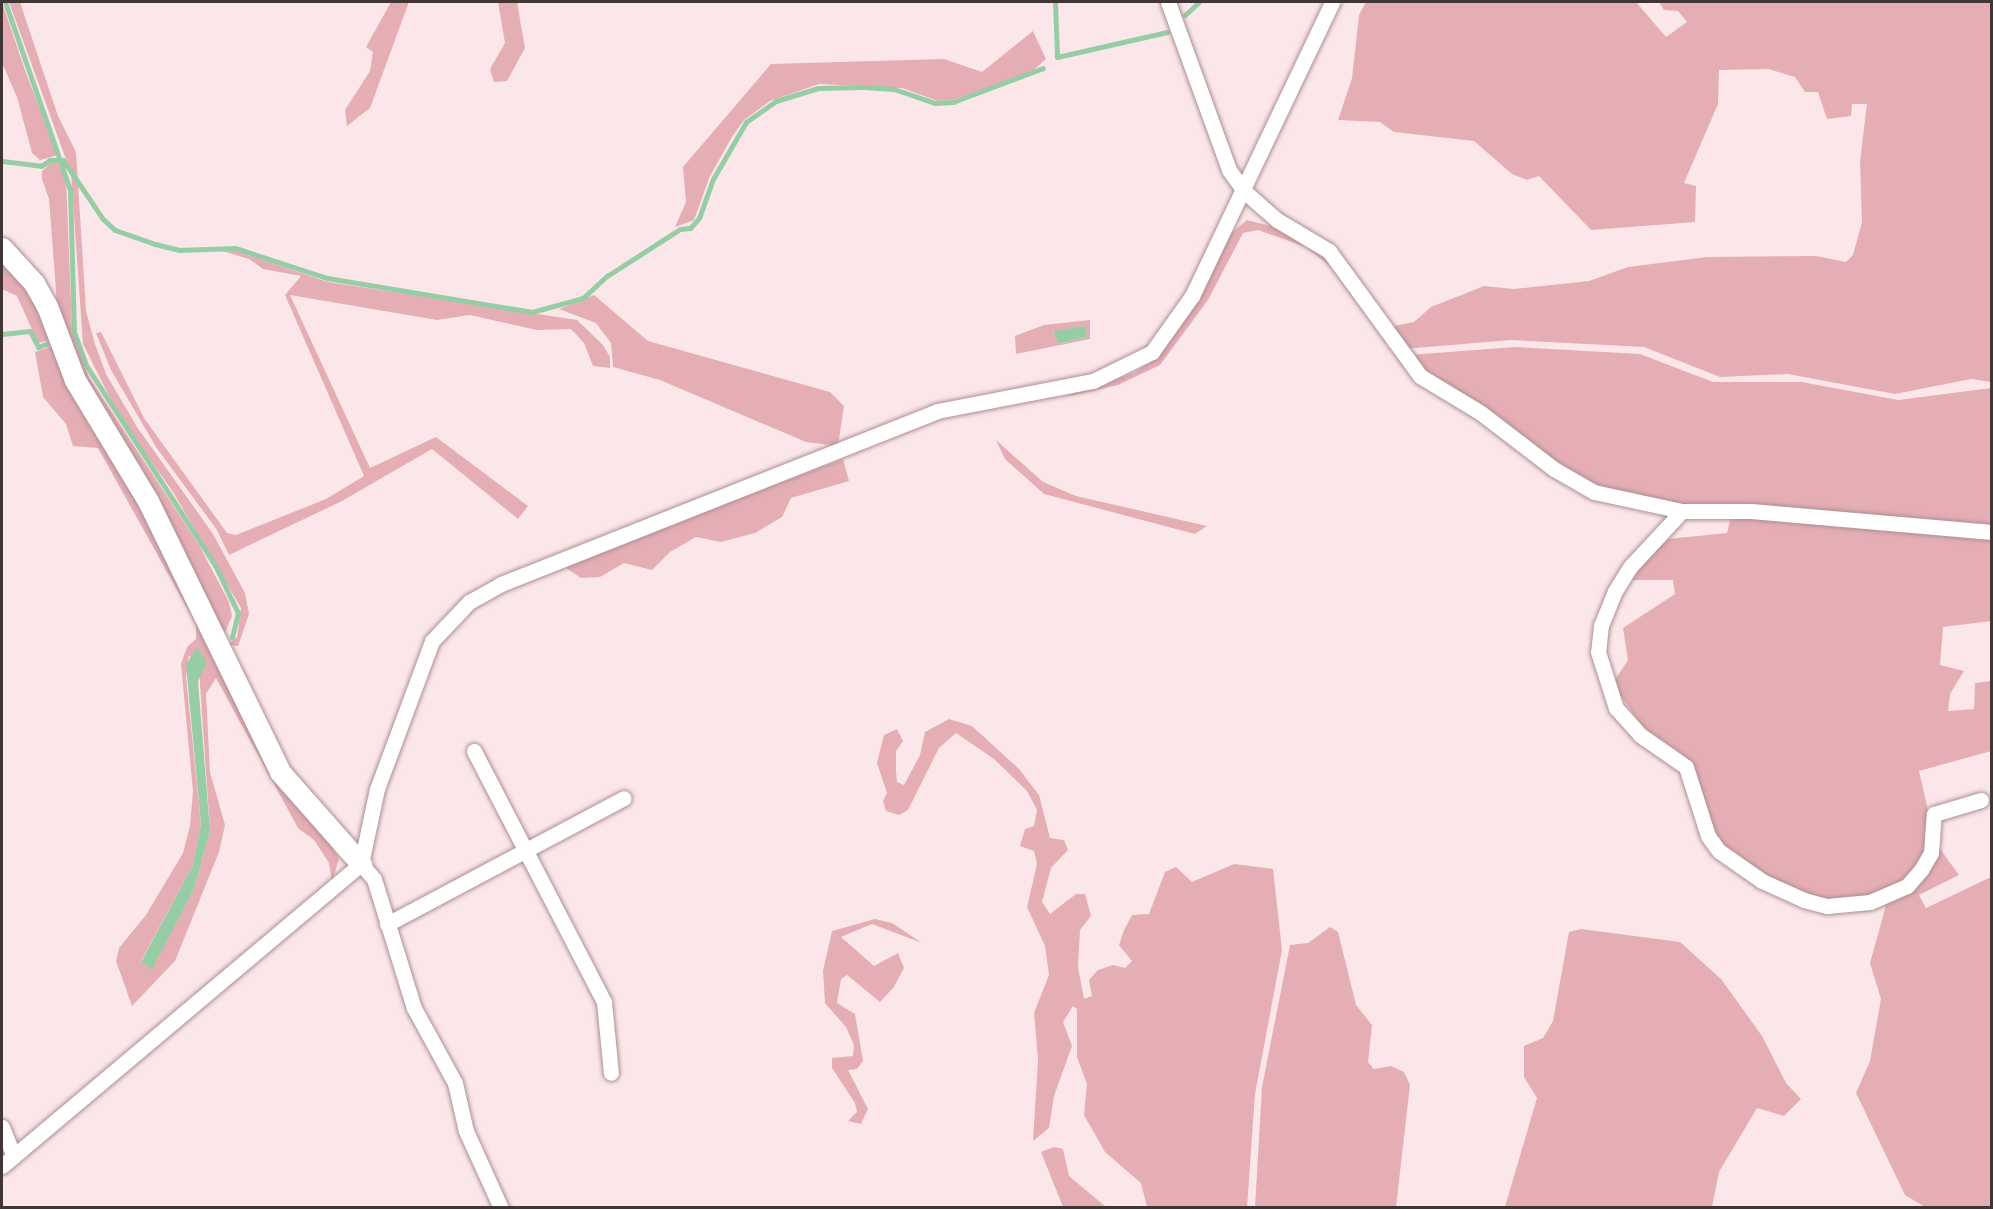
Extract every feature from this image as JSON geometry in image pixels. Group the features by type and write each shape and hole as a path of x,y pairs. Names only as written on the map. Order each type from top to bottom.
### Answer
{"street":[{"path":"1168,2 1229,170 1245,192 1277,220 1329,251 1420,376 1594,492 1682,511 1751,511 1992,532"},
{"path":"2,1166 361,864 377,789 432,641 469,602 501,584 937,411 1040,393 1122,370 1152,352 1170,333 1245,192 1332,2"},
{"path":"2,248 34,283 47,306 75,381 148,501 279,772 374,879 414,1008 455,1083 466,1131 501,1208"},
{"path":"1682,511 1630,567 1601,625 1598,652 1616,708 1640,735 1686,767 1708,836 1719,851 1762,881 1804,900 1827,906 1870,903 1907,886 1921,870 1931,853 1934,813 1981,800"},
{"path":"474,751 524,853 604,1002 611,1073"},
{"path":"387,924 624,798"},
{"path":"2,1127 15,1156"}],"shaded area":[{"path":"2,2 26,73 58,155 40,160 32,153 17,97 2,63"},
{"path":"9,2 20,2 58,116 76,152 86,311 95,344 106,374 137,427 213,534 245,593 249,614 238,646 227,645 237,637 241,608 173,492 119,416 83,344 71,173"},
{"path":"391,2 409,2 370,108 347,126 345,110 370,71 373,52 366,47"},
{"path":"498,2 517,2 525,48 507,81 494,82 490,69 505,43"},
{"path":"1366,2 1636,2 1666,37 1687,22 1678,11 1664,10 1659,2 1991,2 1991,382 1971,379 1895,394 1788,374 1720,377 1644,347 1511,340 1403,349 1390,327 1414,322 1431,307 1484,286 1514,289 1589,281 1628,267 1707,257 1816,256 1846,262 1853,255 1862,222 1860,161 1867,104 1852,104 1851,116 1827,119 1818,92 1805,92 1795,77 1768,69 1719,70 1718,104 1684,183 1696,186 1695,222 1591,230 1539,176 1527,180 1512,174 1474,141 1394,132 1380,122 1338,120 1352,78 1359,15"},
{"path":"1033,31 1046,59 1030,73 953,100 938,101 902,88 819,84 770,101 744,120 732,137 710,176 694,220 675,227 686,202 683,167 771,64 944,59 982,72"},
{"path":"52,162 61,164 66,178 72,328 76,344 89,377 199,545 229,602 232,616 223,637 87,391 57,304 49,199 42,179 42,171"},
{"path":"1247,220 1289,231 1317,248 1351,282 1372,323 1331,267 1306,247 1258,230 1243,233 1208,300 1160,365 1118,385 1061,398 1134,373 1156,358 1189,315 1229,235"},
{"path":"219,250 236,251 328,282 577,320 603,345 610,357 610,368 593,366 584,343 571,329 537,330 470,315 437,320 290,295 370,468 436,437 528,506 518,519 432,449 342,501 229,555 217,530 156,447 111,370 96,333 101,332 144,418 227,533 236,535 326,499 364,476 285,295 301,276 263,269 249,259"},
{"path":"2,257 36,298 339,859 332,882 329,863 314,840 298,828 216,678 206,694 210,772 225,825 219,852 175,961 132,1006 116,961 119,948 146,915 183,853 190,826 193,791 181,664 187,647 196,639 196,624 98,448 73,446 66,424 43,397 35,352 51,346 47,341 38,343 17,296 2,289","holes":["189,655 199,669 210,831 194,889 151,968 141,961 193,865 201,824 186,677"]},
{"path":"594,295 648,341 830,392 844,406 838,446 806,442 660,380 613,367 611,343 596,323 559,309"},
{"path":"1090,320 1090,339 1016,354 1015,336 1044,325","holes":["1085,326 1086,337 1060,344 1053,332"]},
{"path":"1085,326 1087,337 1059,344 1053,331"},
{"path":"1515,347 1640,354 1713,382 1802,382 1898,400 1991,388 1991,528 1682,508 1594,487 1423,375 1410,355"},
{"path":"996,440 1043,482 1076,496 1207,526 1195,534 1044,494 1005,459"},
{"path":"843,459 849,481 791,498 782,517 755,533 721,542 696,537 670,552 652,570 624,563 600,577 581,578 563,566"},
{"path":"1731,517 1991,540 1991,621 1943,627 1940,665 1964,671 1950,694 1948,711 1974,709 1975,683 1991,681 1991,751 1919,771 1928,810 1926,849 1917,869 1891,890 1841,903 1788,888 1742,863 1713,835 1686,757 1643,727 1612,684 1628,660 1623,628 1675,594 1673,580 1626,580 1668,539 1727,533"},
{"path":"197,647 207,662 198,681 210,831 194,889 152,969 141,962 193,865 201,824 186,665"},
{"path":"949,719 972,726 1019,769 1039,795 1050,838 1064,840 1068,850 1051,868 1042,902 1050,914 1076,894 1085,894 1091,916 1080,930 1078,967 1084,999 1092,996 1089,980 1098,970 1113,965 1125,968 1132,961 1119,945 1124,930 1132,915 1149,914 1165,872 1176,867 1192,882 1234,864 1273,869 1282,950 1255,1094 1247,1207 1147,1207 1141,1183 1105,1152 1084,1115 1087,1084 1077,1057 1077,1009 1073,1006 1063,1022 1072,1046 1054,1096 1049,1128 1033,1141 1038,1060 1034,1013 1049,975 1045,946 1027,907 1037,864 1034,851 1020,846 1025,829 1034,826 1037,810 1027,791 994,759 956,733 939,748 908,810 899,815 886,811 883,801 887,793 877,763 884,735 897,729 903,741 896,751 896,771 897,782 904,785 920,755 925,732"},
{"path":"1938,846 1959,875 1919,895 1926,908 1991,877 1991,1207 1925,1207 1905,1195 1856,1093 1870,1061 1881,999 1870,963 1887,902"},
{"path":"875,919 892,923 922,943 872,924 841,937 874,966 898,953 904,968 894,987 880,1002 847,975 841,979 837,1003 855,1014 863,1061 857,1069 848,1070 868,1109 861,1124 848,1121 857,1112 855,1103 832,1068 832,1058 853,1056 854,1045 846,1027 825,1003 823,971 832,931"},
{"path":"1330,927 1338,932 1356,1005 1372,1025 1368,1062 1374,1069 1391,1066 1404,1072 1410,1085 1396,1207 1255,1207 1262,1087 1290,945 1308,943"},
{"path":"1581,929 1680,942 1721,979 1762,1036 1786,1083 1801,1099 1784,1116 1757,1108 1719,1172 1712,1207 1505,1207 1537,1098 1524,1077 1524,1046 1543,1038 1553,1021 1569,932"},
{"path":"1054,1147 1063,1149 1069,1176 1106,1207 1063,1207 1041,1152"}],"waterway":[{"path":"5,2 70,190 74,332 86,365 215,565 238,613 232,637"},
{"path":"1055,2 1057,57 1167,32"},
{"path":"1185,15 1199,2"},
{"path":"2,161 41,166 50,160 63,160 103,219 115,230 155,244 179,250 235,248 327,278 532,312 583,298 607,276 680,229 690,228 699,218 713,179 746,122 776,101 818,88 864,87 894,89 935,103 953,102 1043,68"},
{"path":"2,334 30,331 38,347 46,344"}]}
